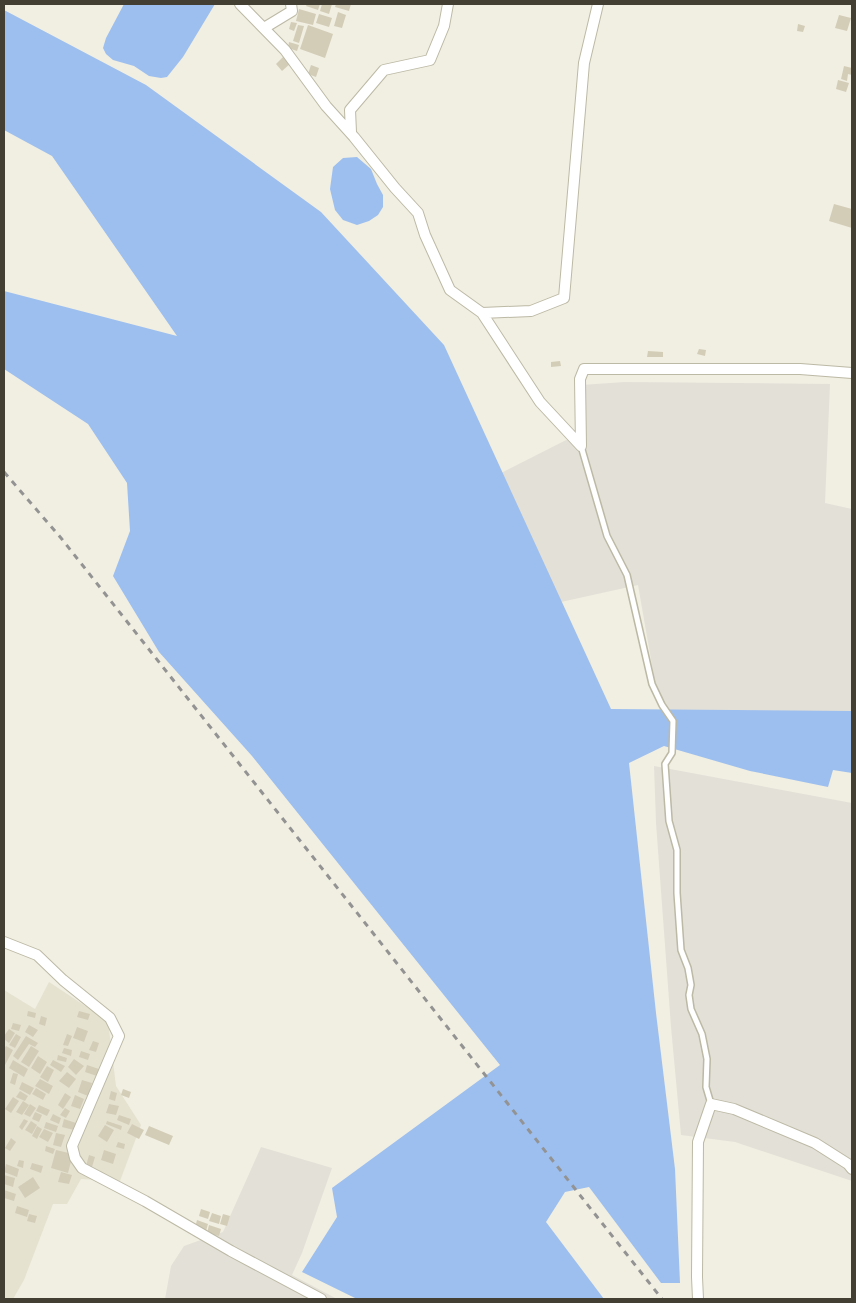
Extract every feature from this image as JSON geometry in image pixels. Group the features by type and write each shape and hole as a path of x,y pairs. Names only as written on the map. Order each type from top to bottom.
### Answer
{"street":[{"path":"240,4 285,50 326,106 351,132 395,188 418,213 425,235 450,290 482,312 540,402 582,446"},
{"path":"264,28 292,11 291,4"},
{"path":"351,132 350,110 384,70 430,60 444,26 448,4"},
{"path":"482,312 530,311 564,298 584,63 598,4"},
{"path":"582,446 580,379 584,369 791,369 852,373"},
{"path":"4,942 37,956 110,1018 119,1036 72,1146 75,1158 82,1168 145,1201 231,1252 321,1299"},
{"path":"698,1299 696,1278 698,1142 711,1104 734,1109 815,1143 848,1164 852,1169"}],"lane":[{"path":"582,446 592,487 608,536 627,575 652,684 662,705 673,721 672,753 665,764 669,821 677,850 677,893 681,950 688,968 691,985 689,995 691,1009 704,1042 707,1059 706,1087 711,1104"}],"shaded area":[{"path":"625,382 830,384 825,503 852,509 852,711 661,717 638,585 561,602 501,473 576,435 581,385"},
{"path":"654,766 852,803 852,1181 735,1142 681,1135 656,823"},
{"path":"49,982 108,1021 116,1086 141,1125 120,1181 81,1179 67,1204 53,1204 24,1280 13,1299 4,1299 4,990 35,1009"},
{"path":"261,1147 332,1168 302,1253 292,1275 337,1299 165,1299 171,1266 184,1246 223,1232"}],"water":[{"path":"124,4 215,4 183,57 167,77 161,78 149,76 134,66 113,60 106,54 103,48 106,38"},
{"path":"4,10 146,85 321,212 444,345 611,709 852,711 852,773 833,770 828,787 750,771 664,746 629,763 675,1169 680,1283 661,1283 589,1187 565,1192 546,1222 604,1299 357,1299 302,1272 337,1217 332,1188 500,1065 252,756 159,652 113,576 130,531 127,483 88,424 4,369 4,291 177,336 52,156 4,130"},
{"path":"357,157 371,169 383,195 383,207 378,215 369,221 357,225 343,220 335,210 330,189 333,167 343,158"}],"building":[{"path":"307,4 320,4 318,10 306,6"},
{"path":"322,4 332,4 329,14 320,11"},
{"path":"336,4 351,4 349,11 335,7"},
{"path":"299,9 316,14 313,25 296,21"},
{"path":"338,12 346,15 342,28 334,26"},
{"path":"319,14 332,18 329,27 316,23"},
{"path":"839,15 851,18 847,31 835,28"},
{"path":"291,22 297,23 294,31 289,29"},
{"path":"798,24 805,26 803,32 797,31"},
{"path":"298,25 304,26 299,43 293,41"},
{"path":"308,25 333,34 325,58 300,49"},
{"path":"289,42 299,45 297,51 288,48"},
{"path":"284,56 291,63 282,71 276,64"},
{"path":"311,65 319,68 316,77 308,74"},
{"path":"844,66 852,68 852,75 848,74 847,81 841,79"},
{"path":"838,80 849,83 846,92 836,89"},
{"path":"834,204 852,209 852,228 829,221"},
{"path":"699,349 706,350 705,356 697,354"},
{"path":"648,351 663,352 663,357 647,357"},
{"path":"560,361 561,366 551,367 551,362"},
{"path":"28,1011 36,1013 35,1018 27,1016"},
{"path":"79,1011 90,1014 88,1020 77,1017"},
{"path":"41,1016 47,1018 45,1026 39,1024"},
{"path":"13,1023 21,1025 19,1031 11,1029"},
{"path":"29,1025 38,1030 33,1037 25,1032"},
{"path":"77,1027 88,1031 84,1042 73,1038"},
{"path":"9,1029 15,1033 9,1043 4,1039 4,1036"},
{"path":"16,1034 21,1037 15,1048 9,1045"},
{"path":"67,1034 72,1036 68,1046 63,1045"},
{"path":"26,1036 38,1043 35,1047 29,1044 18,1060 13,1056"},
{"path":"93,1041 99,1043 96,1052 89,1050"},
{"path":"6,1046 13,1050 5,1065 4,1049"},
{"path":"31,1046 39,1051 29,1067 21,1062"},
{"path":"64,1048 72,1050 71,1056 62,1053"},
{"path":"81,1051 90,1054 88,1060 79,1057"},
{"path":"58,1055 67,1058 66,1062 57,1060"},
{"path":"38,1056 47,1062 40,1074 31,1068"},
{"path":"74,1059 84,1066 76,1075 68,1067"},
{"path":"13,1060 28,1069 24,1077 9,1068"},
{"path":"53,1060 65,1066 61,1072 50,1065"},
{"path":"87,1065 99,1069 97,1076 85,1072"},
{"path":"47,1066 54,1070 48,1082 40,1077"},
{"path":"67,1072 76,1079 69,1088 59,1081"},
{"path":"13,1073 18,1074 15,1085 10,1083"},
{"path":"40,1079 53,1086 49,1094 35,1086"},
{"path":"82,1080 92,1083 88,1096 78,1092"},
{"path":"22,1082 34,1088 30,1095 19,1089"},
{"path":"36,1088 46,1094 43,1100 32,1094"},
{"path":"123,1089 131,1092 129,1098 121,1095"},
{"path":"20,1091 28,1096 25,1101 16,1097"},
{"path":"111,1091 117,1093 115,1101 109,1099"},
{"path":"65,1093 71,1097 63,1109 58,1105"},
{"path":"75,1095 84,1099 80,1109 71,1106"},
{"path":"13,1097 19,1101 11,1113 5,1109"},
{"path":"23,1101 29,1105 22,1115 16,1112"},
{"path":"30,1104 36,1108 30,1117 24,1114"},
{"path":"109,1104 119,1106 116,1115 106,1113"},
{"path":"39,1105 50,1110 47,1116 36,1111"},
{"path":"65,1108 70,1111 66,1118 60,1115"},
{"path":"35,1112 42,1115 39,1122 32,1119"},
{"path":"53,1114 61,1118 59,1124 50,1120"},
{"path":"119,1115 131,1119 129,1125 117,1120"},
{"path":"24,1119 28,1121 22,1130 19,1127"},
{"path":"64,1119 76,1123 74,1130 62,1127"},
{"path":"31,1121 37,1125 32,1134 25,1130"},
{"path":"107,1121 122,1126 121,1130 106,1124"},
{"path":"46,1122 58,1126 56,1132 44,1128"},
{"path":"132,1124 144,1130 139,1139 127,1133"},
{"path":"105,1125 114,1130 107,1142 98,1136"},
{"path":"37,1126 42,1129 37,1139 32,1136"},
{"path":"149,1126 173,1136 169,1145 145,1135"},
{"path":"44,1129 53,1133 48,1142 39,1137"},
{"path":"56,1133 65,1135 61,1147 53,1145"},
{"path":"11,1138 16,1142 10,1151 5,1148"},
{"path":"118,1142 125,1144 124,1149 116,1147"},
{"path":"46,1146 55,1149 53,1154 45,1151"},
{"path":"56,1150 73,1154 68,1173 51,1168"},
{"path":"104,1150 116,1154 113,1164 101,1160"},
{"path":"89,1155 95,1157 92,1167 86,1166"},
{"path":"19,1160 24,1161 23,1168 17,1166"},
{"path":"32,1163 43,1166 41,1173 30,1169"},
{"path":"6,1164 19,1169 17,1177 4,1172"},
{"path":"61,1172 72,1175 69,1184 58,1182"},
{"path":"4,1175 15,1178 13,1187 4,1184"},
{"path":"33,1177 40,1188 25,1198 18,1187"},
{"path":"4,1190 16,1194 14,1201 4,1198"},
{"path":"17,1206 29,1210 27,1217 15,1213"},
{"path":"201,1209 210,1212 208,1219 199,1216"},
{"path":"212,1213 221,1216 219,1224 209,1221"},
{"path":"29,1214 37,1216 35,1223 27,1221"},
{"path":"223,1214 230,1216 227,1226 220,1224"},
{"path":"197,1220 208,1224 206,1231 195,1228"},
{"path":"209,1225 221,1229 219,1236 207,1233"}],"railway":[{"path":"4,472 61,538 662,1299"}]}
